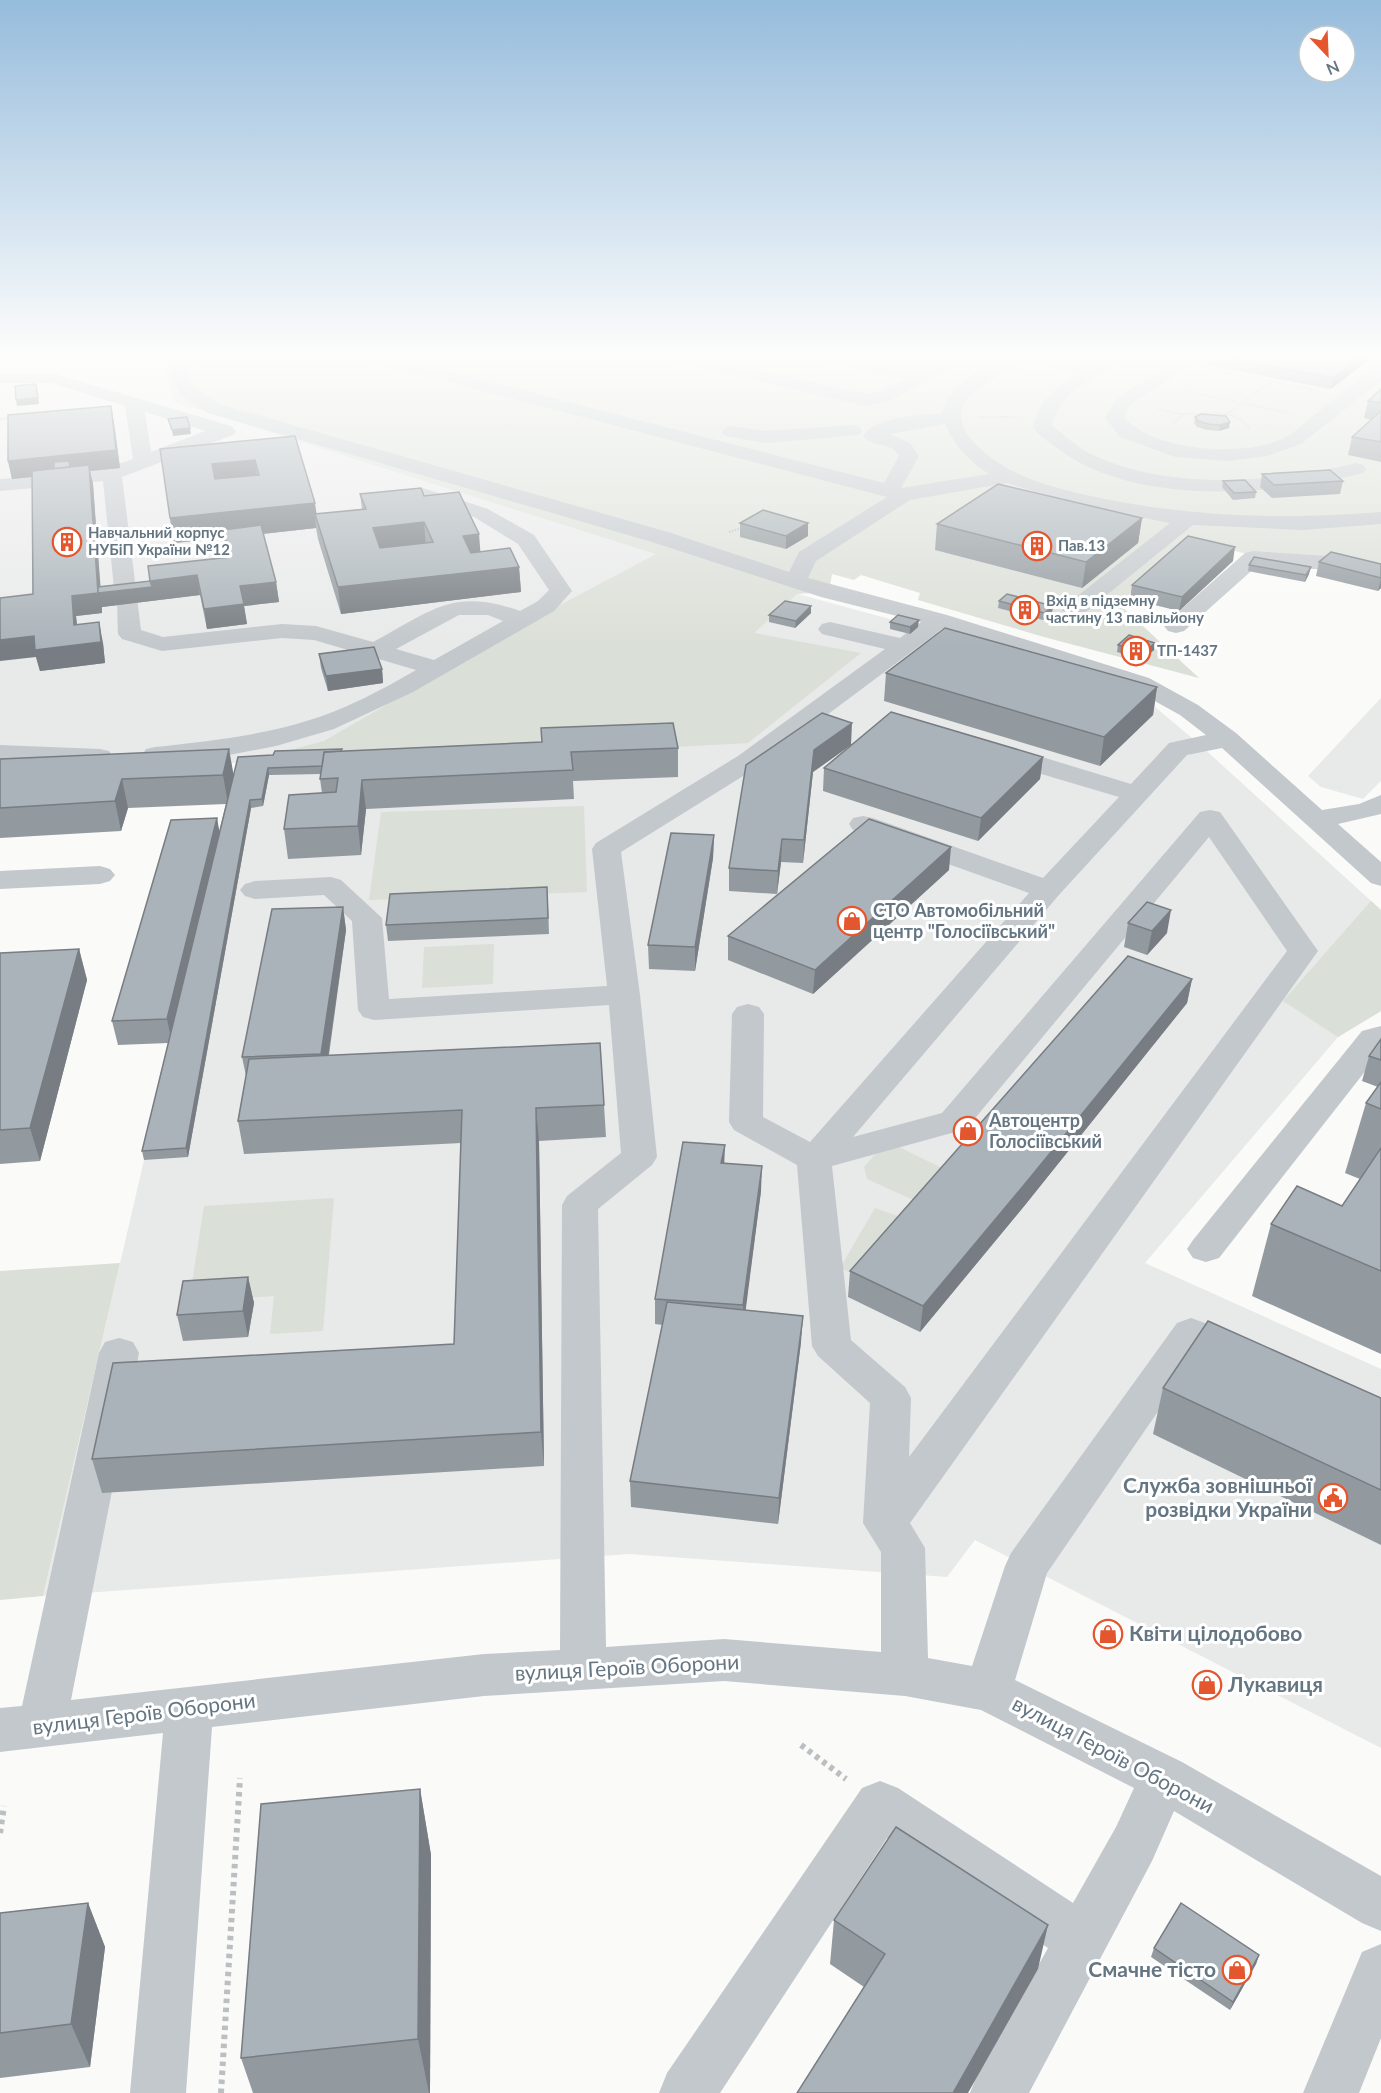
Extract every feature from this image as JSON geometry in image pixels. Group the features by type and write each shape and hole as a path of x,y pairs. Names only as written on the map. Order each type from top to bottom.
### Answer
{"street":[{"path":"142,452 144,462"},
{"path":"0,485 112,474 170,452"},
{"path":"362,452 675,542 795,581 939,620 1140,683 1189,710 1227,739 1381,877"},
{"path":"739,452 897,493 1009,477"},
{"path":"795,581 807,557 897,493 909,456 908,452"},
{"path":"972,452 1009,477 1047,491 1108,507 1188,520 1287,524 1381,518"},
{"path":"1076,452 1086,459 1144,477 1181,482 1240,485 1318,479 1356,469"},
{"path":"1108,507 1174,452"},
{"path":"1184,452 1229,455 1254,452"},
{"path":"112,474 130,634 162,644 282,631 316,633 437,668"},
{"path":"0,753 76,758 149,756 229,747 276,738 325,724 404,687 546,606 561,591 526,540 481,513 404,487"},
{"path":"1074,610 1188,520"},
{"path":"1157,613 1180,623 1243,556 1343,564 1381,573"},
{"path":"376,650 455,608 490,608 521,619"},
{"path":"584,1669 580,1205 639,1157 624,994 606,849 747,762 939,620"},
{"path":"830,629 905,646"},
{"path":"905,1675 903,1548 885,1523 891,1398 832,1346 814,1159 1048,890 1178,749 1227,739"},
{"path":"982,747 1137,794"},
{"path":"1317,819 1366,811 1381,803"},
{"path":"748,1014 746,1122 814,1159 954,1120 1210,818 1303,951 885,1523"},
{"path":"863,824 1048,890"},
{"path":"0,880 100,875"},
{"path":"255,890 331,886 367,918 374,1010 624,994"},
{"path":"1206,1249 1325,1097 1374,1038 1381,1036"},
{"path":"988,1690 1027,1566 1191,1332"},
{"path":"21,1728 119,1353"},
{"name":"вулиця Героїв Оборони","path":"21,1728 484,1675 724,1660 905,1675 988,1690 1164,1778 1381,1905"},
{"path":"158,2093 189,1709"},
{"path":"998,2093 1134,1844 1164,1778"},
{"path":"687,2093 880,1805 1082,1938"},
{"path":"1331,2092 1381,1971"}],"path":[{"path":"675,542 705,539 746,526"},
{"path":"801,1745 880,1805"},
{"path":"221,2093 240,1778"},
{"path":"0,1833 4,1806"}],"shaded area":[{"path":"0,452 335,452 798,594 941,633 1141,695 1199,744 1381,910 1381,1011 1338,1037 1145,1263 1381,1369 1381,1748 975,1540 947,1577 629,1554 43,1596 239,762 200,767 0,772"},
{"path":"332,452 1381,452 1381,564 1243,553 1219,547 1178,549 1119,604 1199,678 1044,637 918,600 920,593 861,575 854,580 832,574 829,592 797,594 754,633 861,653 748,743 350,765 268,756 324,741 545,613 656,554"},
{"path":"1381,698 1381,781 1363,799 1321,787 1308,776"},
{"path":"584,806 587,892 369,900 381,812"},
{"path":"1371,901 1381,910 1381,1011 1338,1037 1283,1001"},
{"path":"494,944 493,984 422,988 424,947"},
{"path":"899,1147 948,1171 920,1203 867,1179 864,1167 879,1150"},
{"path":"334,1198 323,1331 270,1334 274,1296 189,1302 204,1206"},
{"path":"875,1208 906,1219 853,1274 840,1268"},
{"path":"120,1263 43,1596 0,1600 0,1271"}],"building":[{"path":"8,452 100,452 8,461"},
{"path":"160,452 300,452 315,503 170,518","holes":["255,460 259,475 215,479 212,464"]},
{"path":"69,461 70,467 54,469 54,462"},
{"path":"89,465 98,593 72,596 74,625 99,622 101,642 35,650 34,636 0,640 0,598 33,594 32,471"},
{"path":"1330,470 1343,481 1274,485 1262,474"},
{"path":"1245,480 1256,492 1234,493 1223,481"},
{"path":"998,484 1142,518 1086,562 937,524"},
{"path":"421,488 424,496 459,492 479,534 463,536 471,553 510,548 519,567 338,587 315,514 366,509 360,494","holes":["424,522 433,542 380,548 373,528"]},
{"path":"763,510 808,523 786,536 740,523"},
{"path":"261,525 276,582 240,586 244,604 204,609 197,575 150,581 148,566 230,557 223,530"},
{"path":"1188,536 1235,547 1182,597 1132,585"},
{"path":"1331,552 1381,564 1381,578 1319,562"},
{"path":"1254,557 1311,567 1306,575 1249,565"},
{"path":"150,581 152,587 98,593 98,587"},
{"path":"1007,594 1053,606 1044,613 999,601"},
{"path":"785,601 811,606 796,621 769,615"},
{"path":"898,615 919,620 910,627 890,622"},
{"path":"945,628 1157,687 1104,737 886,673"},
{"path":"1129,635 1155,643 1144,652 1118,645"},
{"path":"374,647 382,669 326,676 319,654"},
{"path":"891,712 1043,757 981,818 824,768"},
{"path":"822,713 852,723 814,750 804,840 782,839 778,871 729,868 746,765"},
{"path":"673,723 678,748 571,752 573,770 362,780 358,826 284,829 289,795 336,792 338,778 320,779 324,752 542,742 541,728"},
{"path":"229,749 223,775 122,779 115,801 0,808 0,759"},
{"path":"342,749 341,751 324,752 322,766 268,768 262,799 250,800 186,1148 142,1151 238,757 273,755 275,751"},
{"path":"217,818 167,1019 112,1021 171,820"},
{"path":"869,819 951,847 815,970 728,936"},
{"path":"671,833 714,835 695,947 648,945"},
{"path":"547,887 548,918 386,925 390,894"},
{"path":"1147,902 1171,910 1152,931 1128,923"},
{"path":"343,907 321,1054 242,1057 272,909"},
{"path":"79,949 30,1128 0,1130 0,953"},
{"path":"1128,956 1192,979 923,1306 850,1271"},
{"path":"1381,1039 1381,1060 1369,1056"},
{"path":"600,1043 604,1105 536,1108 541,1432 92,1459 113,1363 454,1344 462,1110 238,1121 249,1059"},
{"path":"1381,1082 1381,1109 1366,1103"},
{"path":"683,1142 725,1145 721,1163 762,1166 743,1305 655,1299"},
{"path":"1381,1148 1381,1271 1271,1224 1297,1186 1342,1206"},
{"path":"248,1277 243,1311 177,1315 183,1281"},
{"path":"667,1302 803,1316 779,1498 630,1481"},
{"path":"1208,1321 1381,1398 1381,1490 1163,1388"},
{"path":"420,1789 418,2039 241,2058 261,1804"},
{"path":"896,1827 1048,1925 953,2093 797,2093 885,1954 834,1920"},
{"path":"88,1903 71,2024 0,2033 0,1913"},
{"path":"1181,1903 1259,1955 1233,2002 1154,1948"}],"place":[{"name":"Навчальний корпус НУБіП України №12","path":"67,542"},
{"name":"Пав.13","path":"1037,546"},
{"name":"Вхід в підземну частину 13 павільйону","path":"1025,610"},
{"name":"ТП-1437","path":"1136,651"},
{"name":"СТО Автомобільний центр \"Голосіївський\"","path":"852,921"},
{"name":"Автоцентр Голосіївський","path":"968,1131"},
{"name":"Служба зовнішньої розвідки України","path":"1333,1498"},
{"name":"Квіти цілодобово","path":"1108,1634"},
{"name":"Лукавиця","path":"1207,1685"},
{"name":"Смачне тісто","path":"1237,1970"}]}
